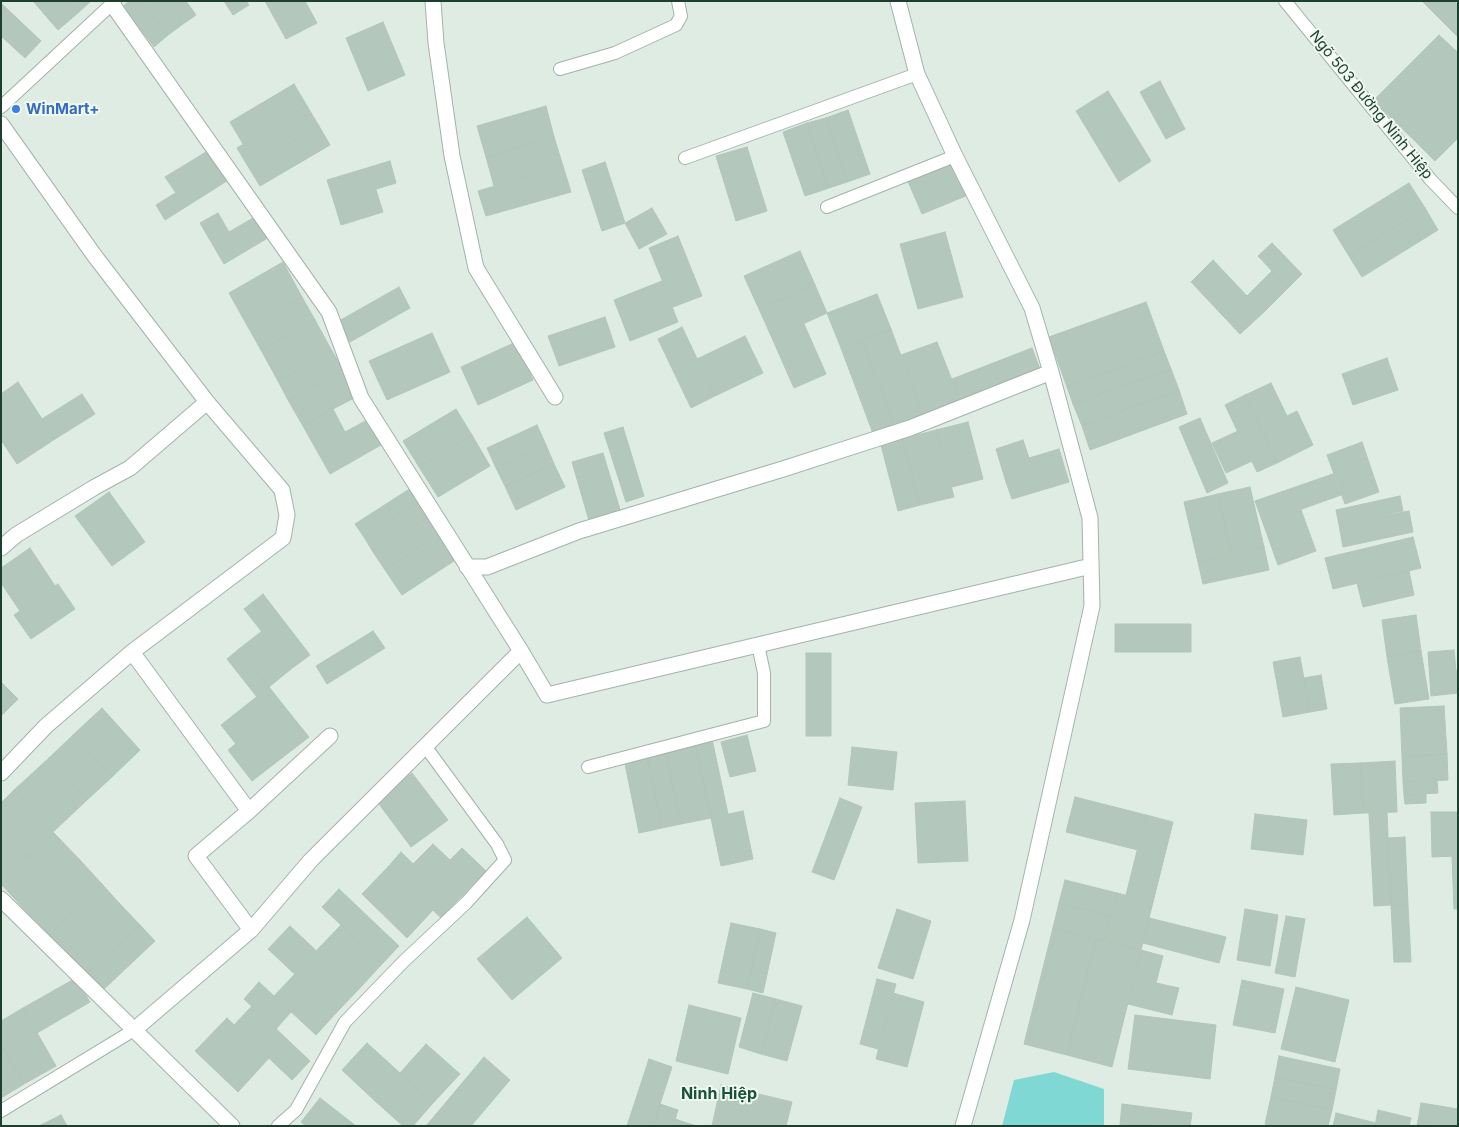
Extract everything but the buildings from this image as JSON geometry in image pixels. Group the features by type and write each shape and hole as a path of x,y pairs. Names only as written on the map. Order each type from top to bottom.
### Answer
{"street":[{"path":"433,1 436,43 452,156 476,268 555,397"},
{"path":"898,1 917,74 954,156 1032,308 1090,518 1092,606 1022,920 963,1126"},
{"path":"113,3 329,312 361,398 547,695 1091,566"},
{"path":"1,124 94,255 207,402 282,490 287,515 283,538 132,652 46,726 1,773"},
{"path":"467,567 487,567 579,531 910,428 1051,372"},
{"path":"1,548 16,535 130,468 207,402"},
{"path":"134,1030 251,930 311,860 521,651"},
{"path":"132,652 249,812"},
{"path":"251,930 196,856 249,812 330,736"},
{"path":"1,898 232,1126"}],"lane":[{"path":"560,68 616,53 676,24 681,16 678,1"},
{"name":"Ngõ 503 Đường Ninh Hiệp","path":"1285,1 1430,179 1458,208"},
{"path":"1,108 113,3"},
{"path":"685,158 917,74"},
{"path":"827,207 954,156"},
{"path":"588,767 764,721 764,673 758,644"},
{"path":"278,1126 296,1110 345,1022 404,961 466,903 505,860 497,844 425,746"},
{"path":"1,1111 134,1030"}],"water":[{"path":"1054,1072 1104,1089 1104,1126 1002,1126 1014,1080"}],"place":[{"name":"WinMart+","path":"16,109"}],"district":[{"name":"Ninh Hiệp","path":"719,1094"}]}
